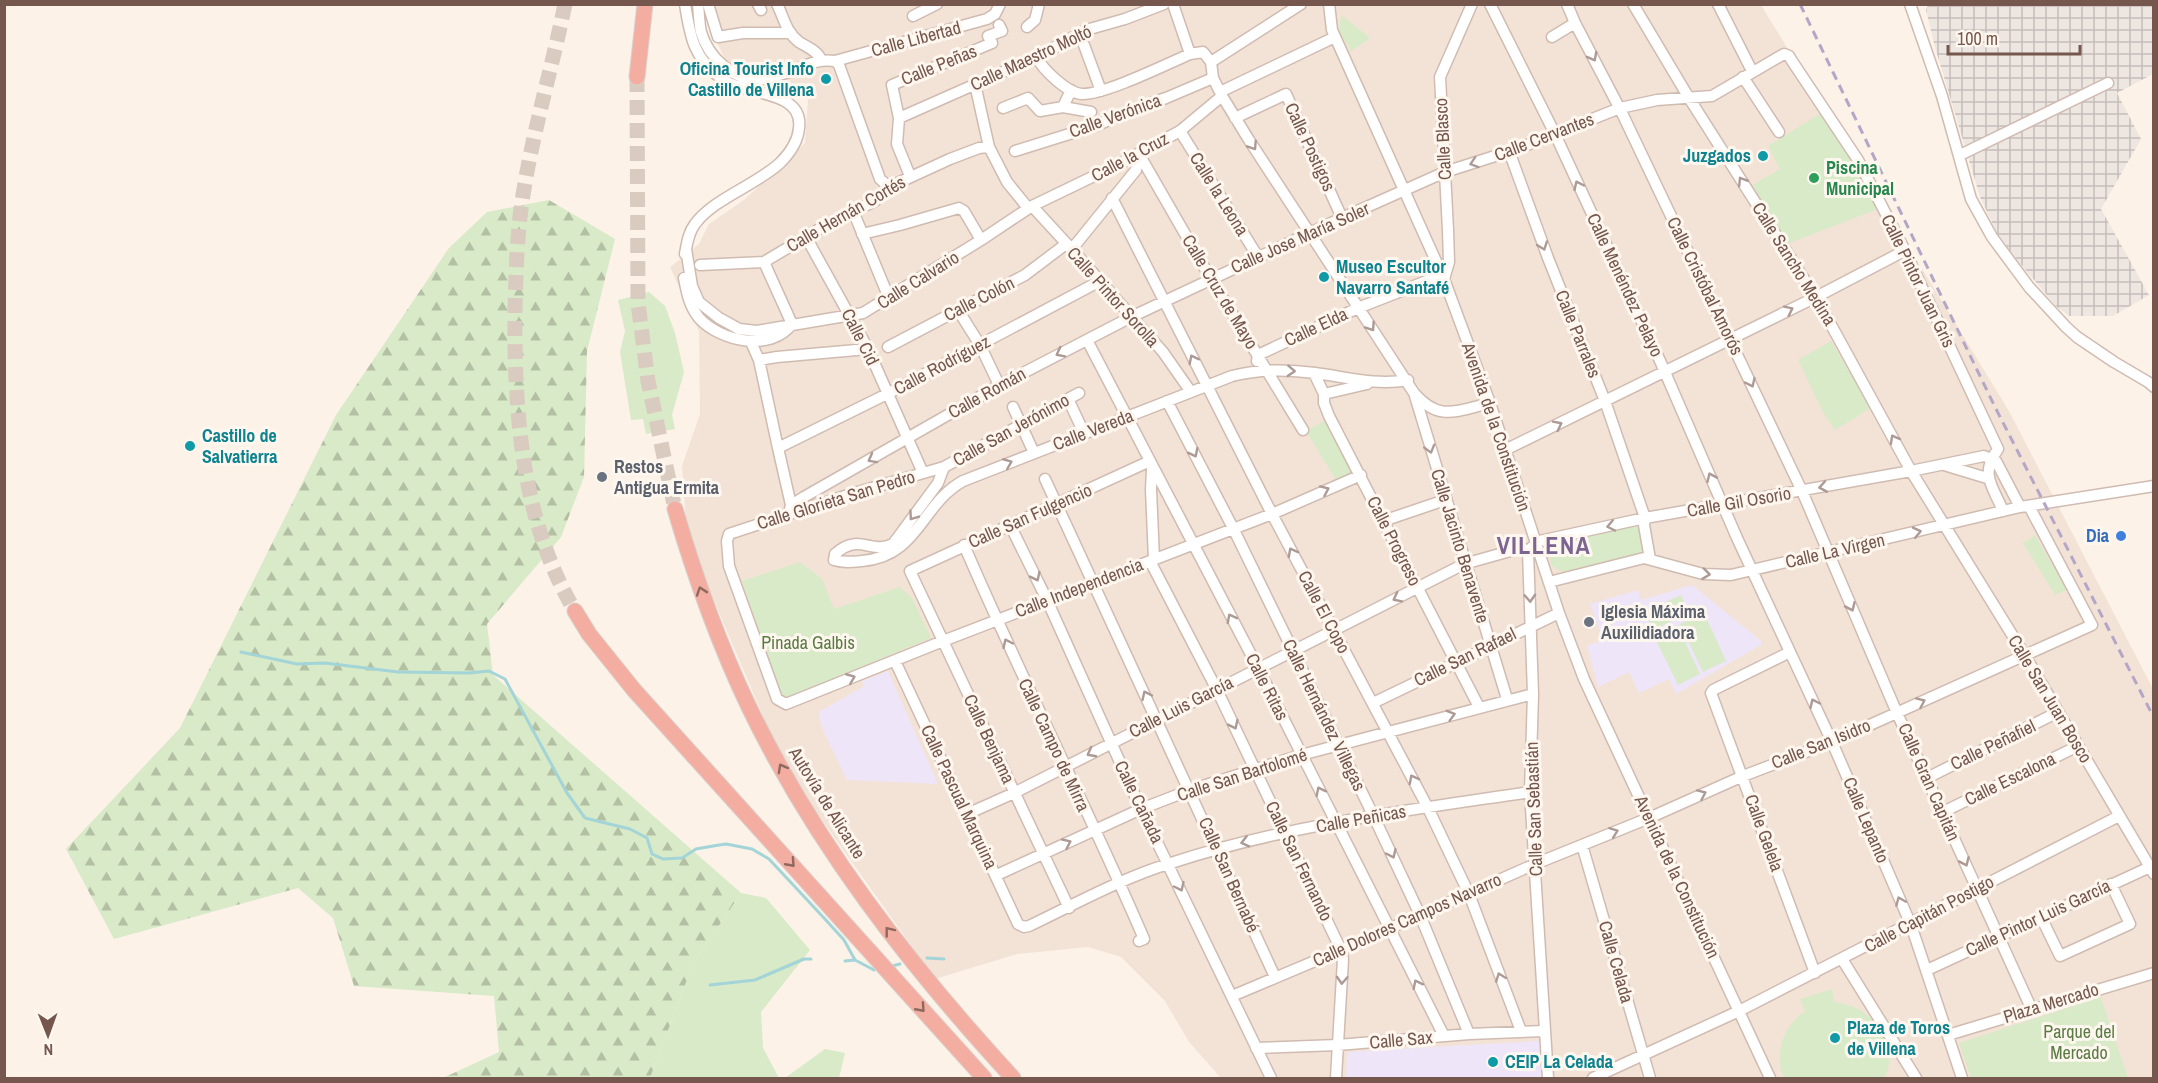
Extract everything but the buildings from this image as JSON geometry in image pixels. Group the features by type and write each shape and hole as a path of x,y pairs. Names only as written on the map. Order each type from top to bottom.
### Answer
{"highway":[{"path":"637,76 645,4"},
{"name":"Autovía de Alicante","path":"675,509 688,552 724,650 748,706 797,796 874,911 925,977 1013,1078"},
{"path":"574,611 589,634 634,690 984,1078"}],"street":[{"path":"698,4 701,33 710,52 726,68 740,77 759,80 788,72 811,69 821,60 819,54 797,40 791,33 777,4"},
{"path":"708,4 718,37 743,33 791,33"},
{"path":"913,16 937,4"},
{"path":"1027,27 1035,20 1039,4"},
{"path":"1209,60 1301,4"},
{"name":"Avenida de la Constitución","path":"1329,4 1329,21 1335,37 1443,277 1490,404 1559,613 1583,676 1739,1011 1752,1044 1770,1078"},
{"name":"Calle Blasco","path":"1443,277 1449,262 1440,77 1472,4"},
{"name":"Calle Menéndez Pelayo","path":"1490,4 1555,134 1665,371 1751,569"},
{"name":"Calle Cristóbal Amorós","path":"1567,4 1620,108 1730,338 1829,553"},
{"path":"1718,4 1748,74 1779,132"},
{"path":"1910,4 1960,155 1971,199 1992,237 2029,287 2077,337 2154,387"},
{"path":"685,5 692,43 708,66 721,79 736,87 777,97 800,108 798,136 793,148 781,162 707,212 694,224 688,237 683,273 689,303 700,319 732,338 752,342 759,360 781,447 790,510"},
{"path":"1173,6 1190,54"},
{"name":"Calle Maestro Moltó","path":"899,118 1037,57 1086,30 1173,6"},
{"name":"Calle Sancho Medina","path":"1634,6 1689,98 1816,297 1911,471 1945,526"},
{"name":"Calle Libertad","path":"821,60 837,63 987,19 997,9"},
{"path":"1552,37 1575,23"},
{"name":"Calle Peñas","path":"899,118 892,85 992,43 988,36 1002,31 999,25"},
{"name":"Calle la Cruz","path":"1030,207 1139,154 1180,131 1221,94 1335,37"},
{"path":"1084,45 1101,91"},
{"path":"1037,57 1042,68 1071,90 1082,94 1101,91 1190,54 1203,52 1209,60 1213,78 1235,118 1414,393 1428,408 1442,412 1490,404"},
{"name":"Calle Cervantes","path":"1404,192 1445,172 1509,151 1620,108 1657,100 1712,96 1779,55"},
{"name":"Calle Pintor Juan Gris","path":"1779,55 1789,56 1848,143 1905,251 1998,449 1988,457 1987,478"},
{"path":"837,63 880,179 889,187"},
{"name":"Calle Verónica","path":"1015,152 1098,125 1213,78"},
{"path":"1960,155 2108,83"},
{"name":"Calle Pintor Sorolla","path":"975,84 989,147 1008,182 1163,352 1191,392"},
{"path":"1063,107 1071,90"},
{"name":"Calle Postigos","path":"1235,118 1286,94 1342,218"},
{"path":"1003,108 1028,98 1040,111 1063,107 1091,112"},
{"path":"899,118 897,144 910,176"},
{"name":"Calle la Leona","path":"1180,131 1258,256"},
{"name":"Calle Hernán Cortés","path":"700,265 764,262 853,211 875,201 889,187 910,176 970,151 989,147"},
{"name":"Calle Parrales","path":"1509,151 1548,258 1605,401 1645,518 1644,525 1650,559"},
{"name":"Calle Colón","path":"888,347 1025,276 1069,247 1136,170 1139,154"},
{"name":"Calle Cruz de Mayo","path":"1139,154 1210,279 1303,430"},
{"name":"Calle Jose María Soler","path":"1131,317 1258,256 1404,192"},
{"name":"Calle El Copo","path":"1112,198 1272,514 1428,808 1469,894 1521,1031"},
{"name":"Calle Calvario","path":"686,249 692,286 699,302 718,318 739,329 757,331 863,313 1030,207"},
{"path":"862,234 961,208 981,240"},
{"path":"853,211 889,298"},
{"name":"Calle Cid","path":"806,237 868,349 923,473"},
{"path":"1505,450 1905,251"},
{"path":"764,262 792,324"},
{"name":"Calle Elda","path":"1258,355 1358,308 1443,277"},
{"name":"Calle Rodríguez","path":"781,447 887,394 1100,281"},
{"path":"958,310 980,345 999,385"},
{"name":"Calle Román","path":"790,510 844,474 999,385 1131,317"},
{"name":"Calle Calvario","path":"752,342 780,335 786,332 792,324"},
{"name":"Calle Ritas","path":"1087,340 1337,823 1444,1036"},
{"path":"759,360 868,349"},
{"name":"Calle Vereda","path":"1232,376 1254,364 1258,360 1258,355"},
{"name":"Calle Vereda","path":"954,486 1232,376 1267,370 1314,373 1374,383"},
{"name":"Calle Progreso","path":"1314,373 1324,394 1324,403 1329,416 1479,707"},
{"path":"1324,394 1374,383 1407,380"},
{"name":"Calle San Jerónimo","path":"944,467 1079,393"},
{"name":"Calle Jacinto Benavente","path":"1414,393 1464,564 1507,699"},
{"path":"1068,399 1084,433"},
{"name":"Calle Hernández Villegas","path":"1167,401 1233,528 1374,817 1420,915 1469,1034"},
{"path":"1013,408 1034,453"},
{"name":"Calle Pintor Juan Gris","path":"1988,457 1996,461 2003,471 2092,625"},
{"name":"Calle Gil Osorio","path":"1535,542 1645,518 1988,457"},
{"path":"1944,464 1987,478 2003,511"},
{"name":"Calle San Fulgencio","path":"910,571 1057,504 1151,465"},
{"name":"Calle San Fernando","path":"1151,465 1152,560 1341,950 1343,959 1336,1078"},
{"path":"897,547 844,545 834,555 834,560 844,563 887,556 897,547 954,486 944,467"},
{"path":"897,547 938,483 944,467"},
{"name":"Calle Glorieta San Pedro","path":"796,700 786,704 777,699 729,566 727,541 729,534 790,510 944,467"},
{"path":"844,474 851,494"},
{"name":"Calle Independencia","path":"796,700 1272,514 1360,475"},
{"name":"Calle San Bernabé","path":"1045,478 1275,977"},
{"name":"Calle La Virgen","path":"1650,559 1709,575 1731,575 2003,511 2154,486"},
{"path":"1383,521 1445,500"},
{"name":"Calle Cañada","path":"1010,525 1047,600 1141,809 1271,1078"},
{"name":"Calle San Juan Bosco","path":"1945,526 2152,871"},
{"path":"1528,551 1535,542"},
{"name":"Calle Campo de Mirra","path":"964,545 996,620 1120,884 1144,939 1139,941"},
{"name":"Calle Luis García","path":"967,814 1014,793 1464,564 1521,548 1528,551"},
{"name":"Calle San Sebastián","path":"1528,551 1533,694 1530,792 1548,1078"},
{"name":"Calle Gran Capitán","path":"1829,553 1897,712 2032,1010"},
{"path":"1549,582 1638,559 1650,559"},
{"name":"Calle Lepanto","path":"1751,569 1832,741 1911,925 1962,1078"},
{"name":"Calle Benjama","path":"910,571 1069,908"},
{"name":"Calle San Rafael","path":"1373,703 1559,613"},
{"name":"Calle San Isidro","path":"1649,818 1743,776 1832,741 2092,625"},
{"name":"Calle Gelela","path":"1790,651 1711,693 1815,973"},
{"name":"Calle Pascual Marquina","path":"895,660 1018,924 1029,926"},
{"name":"Calle San Bartolomé","path":"996,878 999,874 1094,830 1190,789 1301,755 1533,694"},
{"name":"Calle Peñafiel","path":"1927,778 2058,712"},
{"name":"Calle Escalona","path":"1943,812 2078,746"},
{"name":"Calle Peñicas","path":"1029,926 1169,863 1217,849 1337,823 1530,792"},
{"name":"Calle Capitán Postigo","path":"1593,1078 1739,1011 1911,925 1977,888 2119,816"},
{"name":"Calle Dolores Campos Navarro","path":"1232,996 1535,864 1649,818"},
{"name":"Calle Celada","path":"1582,844 1650,1078"},
{"name":"Calle Pintor Luis García","path":"1927,970 2111,884 2152,871"},
{"path":"2041,917 2060,956 2130,924 2111,884"},
{"path":"1842,959 1916,1078"},
{"name":"Plaza Mercado","path":"1948,1035 2154,973"},
{"name":"Calle Sax","path":"1256,1048 1338,1045 1469,1034 1545,1031"},
{"path":"1752,1044 1762,1078"}],"shaded area":[{"path":"1928,4 2153,5 2153,74 2117,93 2141,139 2101,209 2149,295 2113,316 2069,316 2056,306 1998,235 1980,197 1935,47 1926,10"},
{"path":"706,5 1761,5 2009,411 2153,689 2153,1078 1221,1078 1189,1042 1165,1001 1121,957 1088,947 1017,954 935,979 785,768 687,537 682,466 700,414 699,331 670,267 699,244 709,224 744,200 805,143 808,99 727,64 707,20"},
{"path":"1692,585 1761,641 1761,645 1676,694 1669,679 1639,693 1629,672 1598,687 1587,646 1603,640 1590,604 1638,590 1641,600"},
{"path":"888,671 938,784 847,780 821,726 819,712 864,686 862,681"},
{"path":"1537,1041 1540,1043 1542,1078 1346,1078 1347,1052"}],"green space":[{"path":"1341,15 1369,37 1351,51 1339,31"},
{"name":"Piscina Municipal","path":"1821,113 1849,152 1878,209 1787,244 1751,186 1780,169 1768,146"},
{"path":"549,200 615,239 587,351 584,477 561,537 487,624 493,675 741,893 693,964 650,1078 443,1078 499,1052 494,996 354,986 333,918 298,888 114,939 66,849 180,728 336,415 449,248 487,212"},
{"path":"649,292 665,306 675,333 684,372 672,415 675,429 646,434 643,419 631,420 620,352 625,331 618,300"},
{"path":"1831,341 1871,408 1835,430 1824,414 1798,360"},
{"path":"1326,420 1355,474 1336,480 1306,431"},
{"path":"1633,526 1641,529 1646,545 1640,553 1565,573 1552,566 1548,552 1554,541"},
{"path":"2035,535 2067,590 2055,595 2023,543"},
{"name":"Pinada Galbis","path":"800,562 822,579 834,609 900,587 912,598 931,638 788,697 780,694 742,581"},
{"path":"1681,595 1689,613 1653,630 1645,611"},
{"path":"1704,613 1726,661 1703,672 1680,624"},
{"path":"1677,625 1700,674 1678,685 1654,636"},
{"path":"741,893 766,898 810,950 761,1012 763,1048 779,1078 650,1078 693,964"},
{"name":"Plaza de Toros de Villena","path":"1832,989 1834,1002 1860,1010 1880,1028 1889,1051 1889,1064 1885,1078 1784,1078 1780,1050 1791,1025 1805,1011 1800,999"},
{"name":"Parque del Mercado","path":"2101,997 2128,1078 1971,1078 1959,1043"},
{"path":"825,1049 845,1053 839,1078 785,1078"}],"waterway":[{"path":"241,652 297,664 325,663 398,672 489,671 505,679 567,793 585,818 630,829 647,838 652,854 663,859 682,858 696,849 726,844 752,849 769,859 824,918 844,940 855,960"},
{"path":"927,958 944,959"},
{"path":"710,985 755,980 804,959 811,959"},
{"path":"845,961 855,960 874,970"},
{"path":"892,966 900,964"}],"tunnel":[{"path":"565,4 523,195 517,251 515,347 519,425 532,503 557,576 575,611"},
{"path":"637,77 638,303 648,381 675,509"}],"railway":[{"path":"1800,4 1995,407 2154,718"}],"place":[{"name":"Oficina Tourist Info Castillo de Villena","path":"826,79"},
{"name":"Juzgados","path":"1763,156"},
{"name":"Piscina Municipal","path":"1814,178"},
{"name":"Museo Escultor Navarro Santafé","path":"1324,277"},
{"name":"Castillo de Salvatierra","path":"190,446"},
{"name":"Restos Antigua Ermita","path":"602,477"},
{"name":"Dia","path":"2121,536"},
{"name":"Iglesia Máxima Auxilidiadora","path":"1589,622"},
{"name":"Plaza de Toros de Villena","path":"1835,1038"},
{"name":"CEIP La Celada","path":"1493,1062"}],"district":[{"name":"VILLENA","path":"1544,546"}]}
